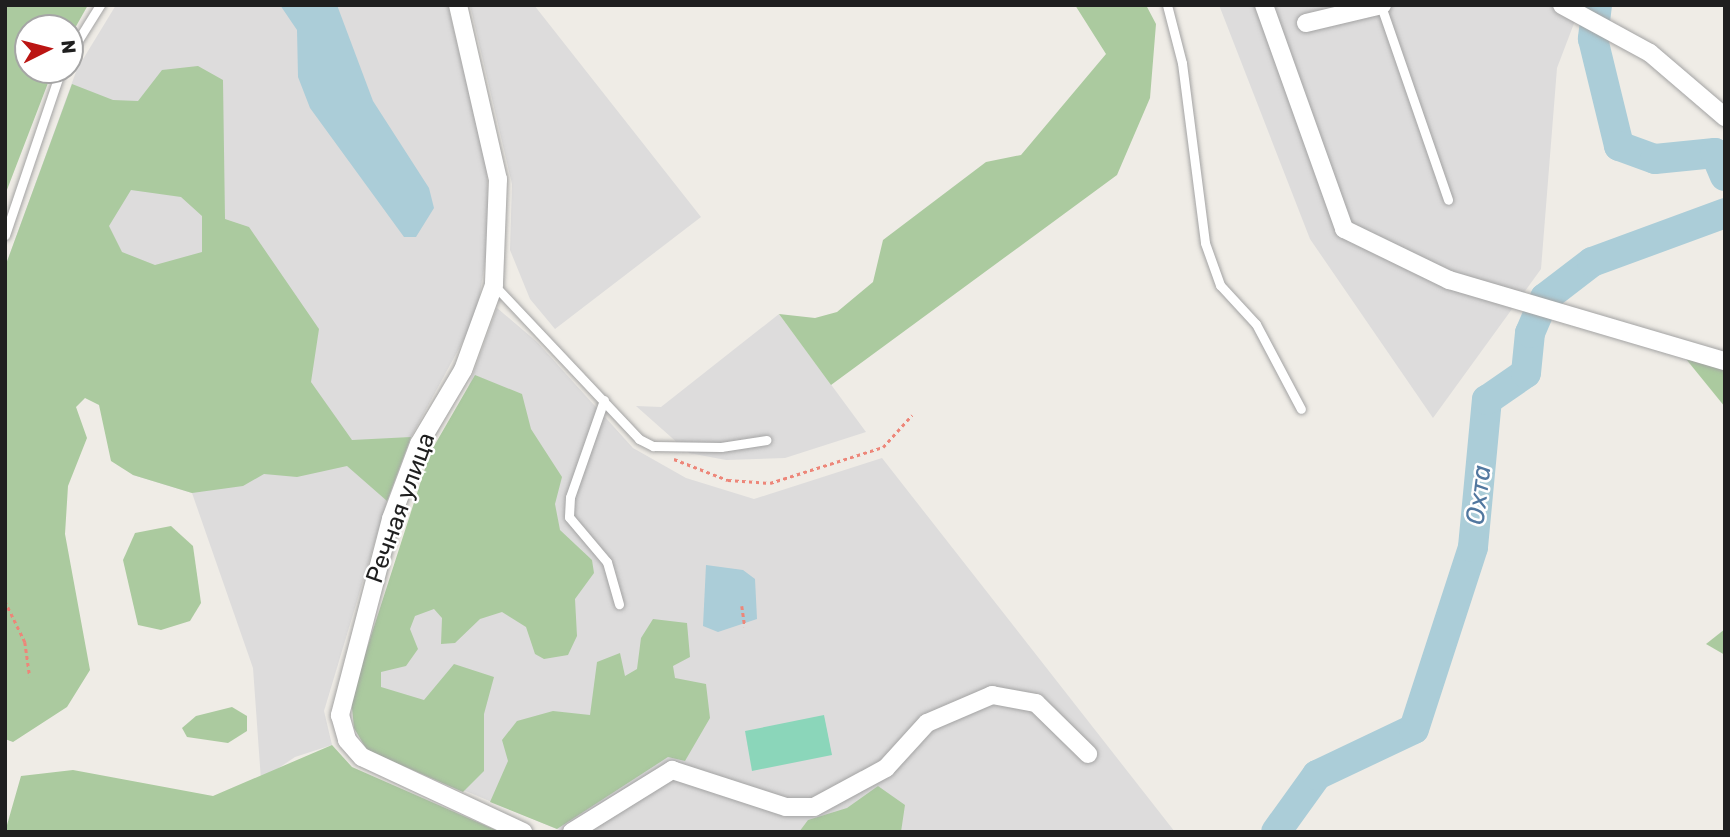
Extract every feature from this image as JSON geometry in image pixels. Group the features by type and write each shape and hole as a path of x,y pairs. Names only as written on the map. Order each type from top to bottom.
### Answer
{"street":[{"name":"Речная улица","path":"458,5 498,179 494,285 463,370 419,444 391,519 340,715 347,740 362,757 438,798 523,832"},
{"path":"1264,5 1344,229 1449,280 1725,361"},
{"path":"1306,23 1382,5"},
{"path":"1562,5 1619,33 1725,117"},
{"path":"572,832 672,770 786,807 814,807 886,768 927,723 992,695 1036,703 1088,754"}],"lane":[{"path":"84,31 100,5"},
{"path":"1167,5 1182,63 1205,243 1220,285 1256,324 1301,409"},
{"path":"1382,5 1448,200"},
{"path":"5,236 56,84"},
{"path":"494,285 604,400 653,446 766,440"},
{"path":"604,400 569,508 607,562 618,604"}],"path":[{"path":"653,446 728,480 770,484 883,447 912,415"},
{"path":"5,601 25,642 30,677"},
{"path":"742,606 745,627"}],"shaded area":[{"path":"116,5 448,5 487,170 489,238 476,317 411,437 387,501 324,711 332,745 295,757 261,780 253,668 192,493 133,475 106,324 5,267 72,84 84,84 84,58"},
{"path":"470,5 534,5 701,217 555,329 530,299 510,250 512,184"},
{"path":"1219,5 1581,5 1557,68 1541,269 1433,418 1310,239"},
{"path":"497,308 537,342 633,448 686,478 754,499 882,458 1175,832 564,832 367,750 354,728 430,453 462,404"},
{"path":"779,314 866,432 785,458 726,460 689,453 636,406 661,407"}],"green space":[{"path":"5,5 88,5 83,14 14,14 14,84 48,84 5,195"},
{"path":"1075,5 1146,5 1156,24 1150,98 1117,175 831,385 779,314 815,318 837,312 873,282 883,240 986,162 1021,155 1106,54"},
{"path":"198,66 223,80 225,219 249,227 319,329 311,382 352,440 411,437 387,501 347,466 297,477 264,474 243,486 192,493 133,475 111,461 99,405 85,398 76,407 87,438 68,486 65,534 90,670 67,707 13,742 5,739 5,267 72,84 113,100 138,101 162,70","holes":["131,190 181,197 202,216 202,252 155,265 122,252 109,226"]},
{"path":"1686,359 1725,369 1725,407"},
{"path":"475,375 522,394 531,429 562,477 555,504 560,530 592,560 594,573 575,599 577,636 568,655 544,659 535,654 526,627 502,612 480,619 455,643 441,644 442,618 434,609 415,616 410,629 418,649 406,666 381,672 381,687 424,700 454,664 494,677 484,714 484,771 463,792 367,750 354,728 351,698 430,453"},
{"path":"171,526 193,546 201,603 190,621 161,630 138,625 123,560 135,533"},
{"path":"653,619 687,623 690,657 673,666 675,678 706,684 710,718 685,761 668,757 557,829 490,802 508,761 502,740 517,721 553,711 590,715 597,662 620,653 625,676 637,669 641,638"},
{"path":"1725,629 1725,655 1706,644"},
{"path":"232,707 247,716 247,731 228,743 187,737 182,728 196,716"},
{"path":"824,715 832,755 752,771 745,731"},
{"path":"332,745 352,767 500,832 5,832 21,776 73,770 213,796"},
{"path":"878,786 905,805 901,832 799,832 808,820 847,808"}],"water":[{"path":"280,5 337,5 373,101 429,188 434,208 416,237 404,237 310,108 298,77 297,30"},
{"path":"706,565 743,570 755,579 757,619 718,632 703,626"}],"waterway":[{"name":"Охта","path":"1597,5 1593,39 1619,146 1655,159 1715,153 1725,176"},
{"name":"Охта","path":"1276,832 1317,775 1414,729 1473,547 1487,400 1526,373 1530,333 1545,298 1592,262 1725,213"}]}
